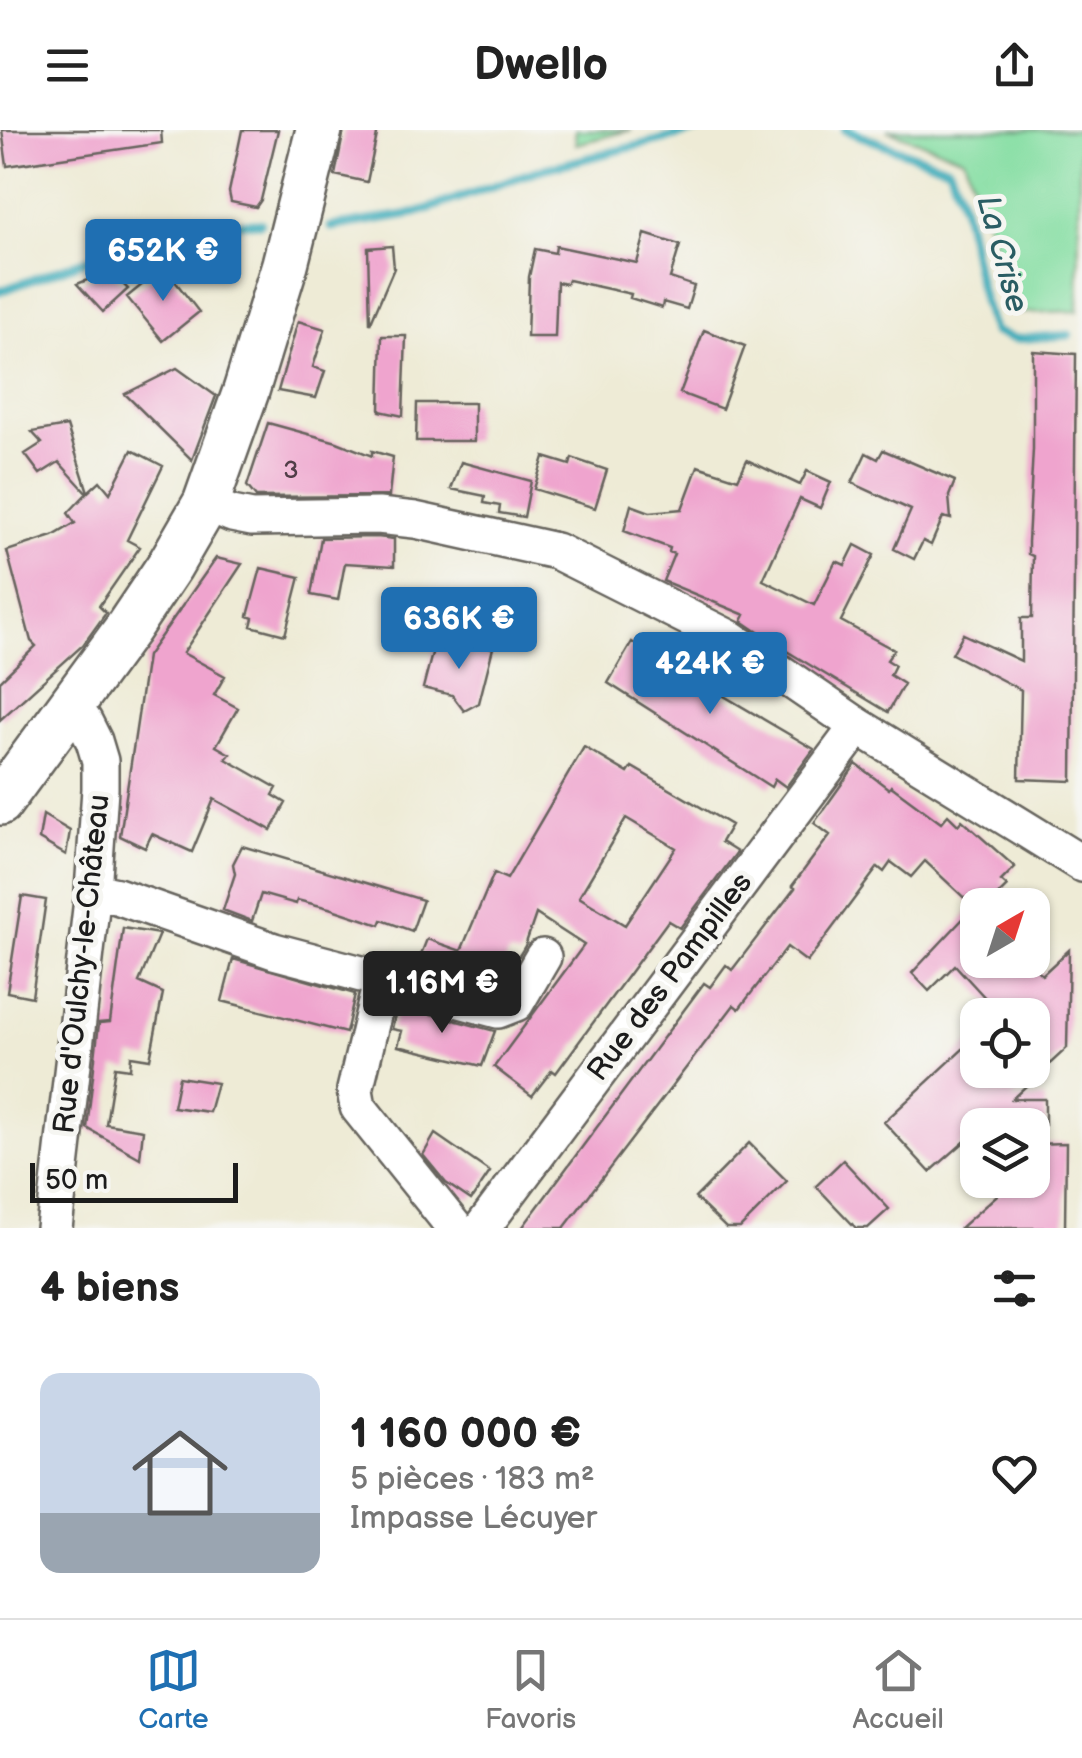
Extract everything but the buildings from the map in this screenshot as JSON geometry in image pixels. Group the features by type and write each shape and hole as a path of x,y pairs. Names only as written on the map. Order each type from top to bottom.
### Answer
{"main road":[{"path":"0,802 70,710 170,566 206,503 285,264 319,130"}],"street":[{"path":"206,503 252,518 378,516 414,520 556,552 731,639 858,726 1082,864"},
{"name":"Rue d'Oulchy-le-Château","path":"54,1228 93,891 100,761 84,721 70,710"},
{"name":"Rue des Pampilles","path":"482,1228 858,726"},
{"path":"93,891 274,951 498,1010 516,1003 544,957"},
{"path":"382,978 355,1090 358,1107 455,1228"}],"green space":[{"path":"575,130 631,130 576,144"},
{"path":"887,130 1080,130 1078,311 1019,313 964,158"}],"waterway":[{"name":"La Crise","path":"331,227 416,213 536,171 700,130"},
{"name":"La Crise","path":"845,130 949,168 964,209 994,332 1015,339 1069,335"},
{"name":"La Crise","path":"0,291 161,237 227,224 260,223"}]}
